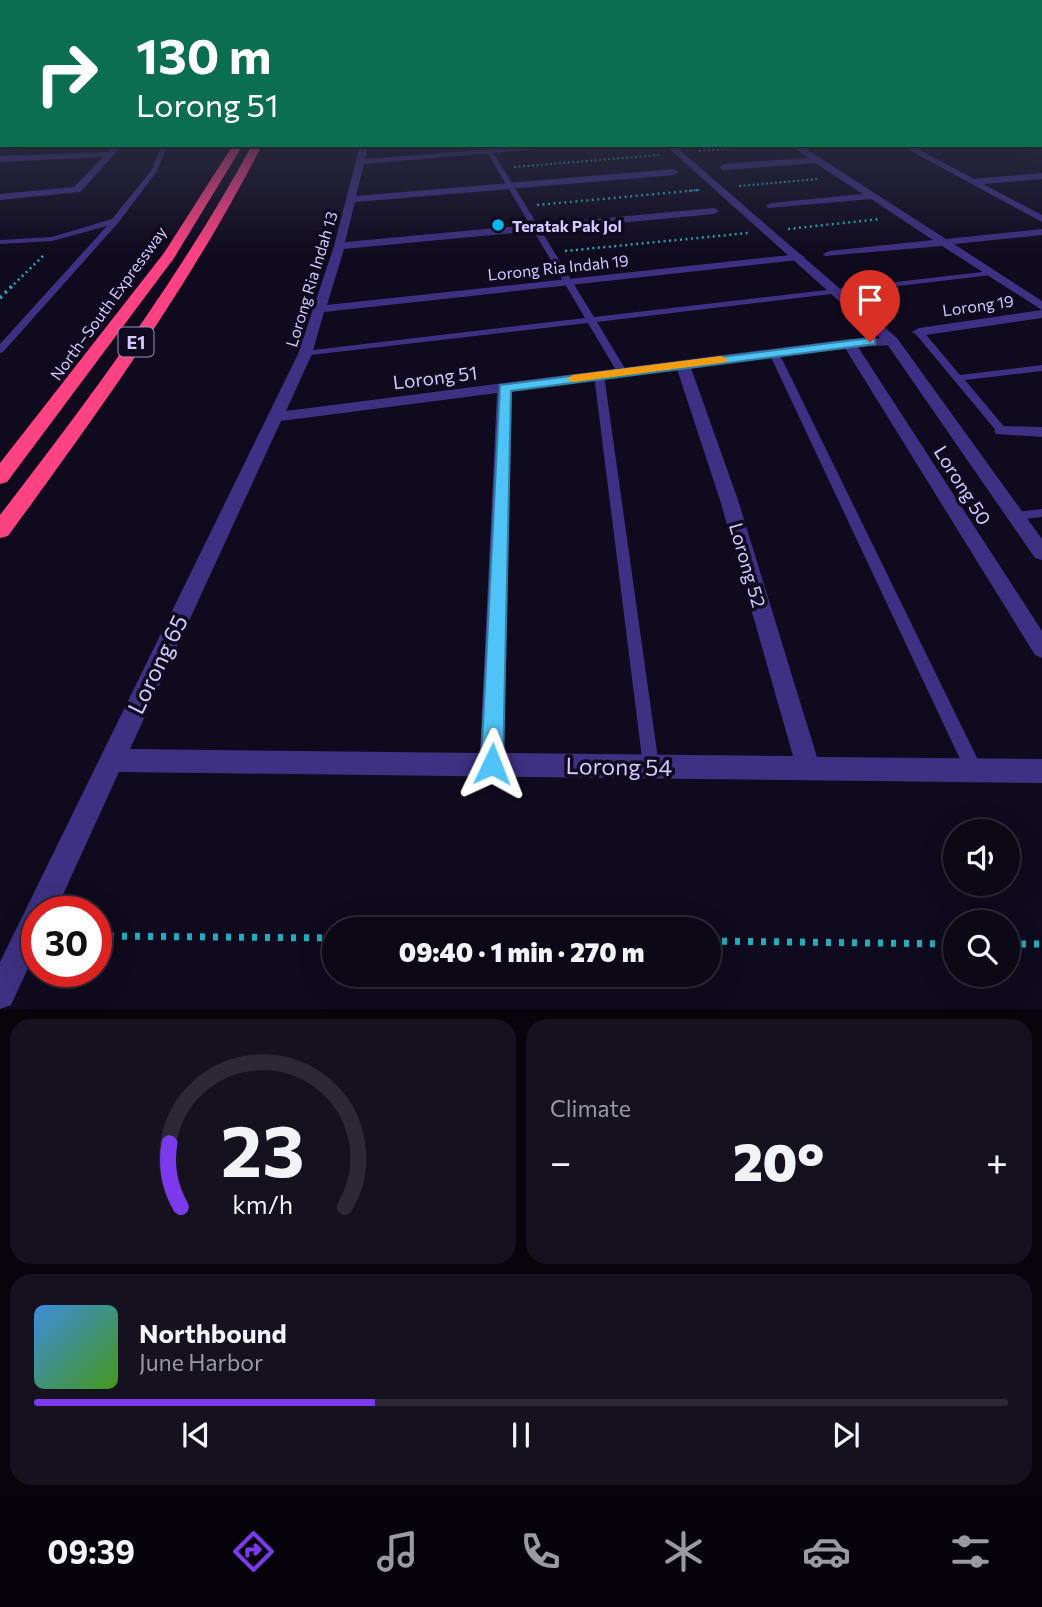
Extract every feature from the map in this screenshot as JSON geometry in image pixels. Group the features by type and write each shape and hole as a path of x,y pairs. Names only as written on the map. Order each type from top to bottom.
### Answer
{"highway":[{"name":"North–South Expressway","path":"0,477 169,254 228,160"},
{"name":"E1","path":"0,530 131,349 195,254 248,160"}],"street":[{"path":"0,197 74,191 105,160"},
{"path":"361,162 386,160"},
{"path":"687,160 892,341 1042,553"},
{"path":"723,167 815,160"},
{"path":"816,160 1042,306"},
{"path":"932,160 1042,219"},
{"name":"Lorong Ria Indah 13","path":"275,417 305,354 321,309 361,162"},
{"path":"352,199 674,172"},
{"path":"972,182 1042,176"},
{"path":"771,206 871,196"},
{"path":"339,246 714,211"},
{"path":"829,254 1042,232"},
{"name":"Lorong Ria Indah 19","path":"321,309 799,257"},
{"name":"Lorong 19","path":"919,332 1042,314"},
{"name":"Lorong 51","path":"275,417 849,343 892,341"},
{"name":"Lorong 50","path":"849,343 1042,649"},
{"name":"Lorong 52","path":"682,365 729,500 808,768"},
{"path":"492,764 505,387"},
{"name":"Lorong 65","path":"48,896 275,417"},
{"path":"1002,431 1042,432"},
{"name":"Lorong 54","path":"112,760 1042,771"},
{"path":"0,994 21,951"}],"lane":[{"path":"0,350 115,221 154,171 159,160"},
{"path":"495,160 622,372"},
{"path":"0,242 63,236 115,221"},
{"path":"305,354 991,273"},
{"path":"919,332 1002,431"},
{"path":"774,353 974,770"},
{"path":"956,378 1042,368"},
{"path":"599,375 651,766"},
{"path":"1016,516 1042,513"}],"path":[{"path":"500,168 572,160"},
{"path":"522,206 842,177"},
{"path":"551,253 903,216"},
{"path":"0,298 63,236"},
{"path":"112,936 322,938"},
{"path":"721,942 943,944"},
{"path":"1020,944 1042,944"}],"slow traffic":[{"path":"573,379 721,360"}],"place":[{"name":"Teratak Pak Jol","path":"498,225"}],"route":[{"path":"492,764 505,387 870,342"}]}
